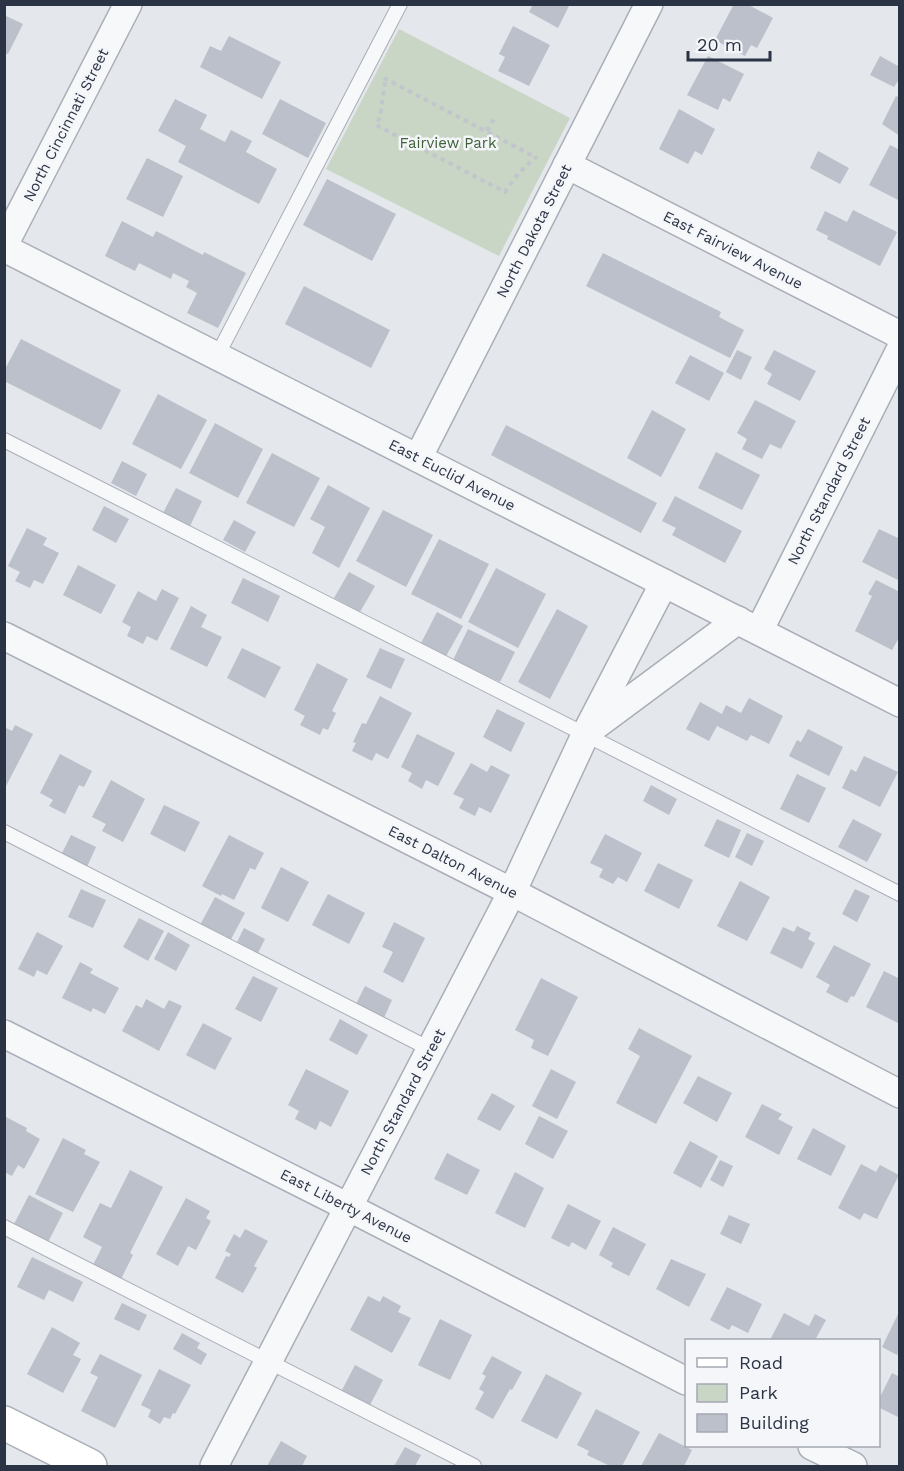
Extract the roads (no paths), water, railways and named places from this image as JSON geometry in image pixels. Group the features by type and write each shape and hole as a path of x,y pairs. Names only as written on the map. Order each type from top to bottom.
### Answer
{"street":[{"name":"North Cincinnati Street","path":"4,246 128,4"},
{"name":"North Dakota Street","path":"418,458 555,163 649,4"},
{"name":"East Fairview Avenue","path":"555,163 900,335"},
{"name":"East Euclid Avenue","path":"4,246 900,703"},
{"name":"North Standard Street","path":"586,734 748,626 900,350"},
{"name":"North Standard Street","path":"214,1467 512,892 586,734 664,583"},
{"name":"East Dalton Avenue","path":"4,636 512,892 900,1094"},
{"name":"East Liberty Avenue","path":"4,1034 685,1380"},
{"path":"4,1423 90,1467"},
{"path":"814,1447 853,1467"}],"lane":[{"path":"217,356 400,4"},
{"path":"4,440 900,894"},
{"path":"4,832 430,1049"},
{"path":"4,1227 474,1467"}],"park label":[{"name":"Fairview Park","path":"448,143"}]}
